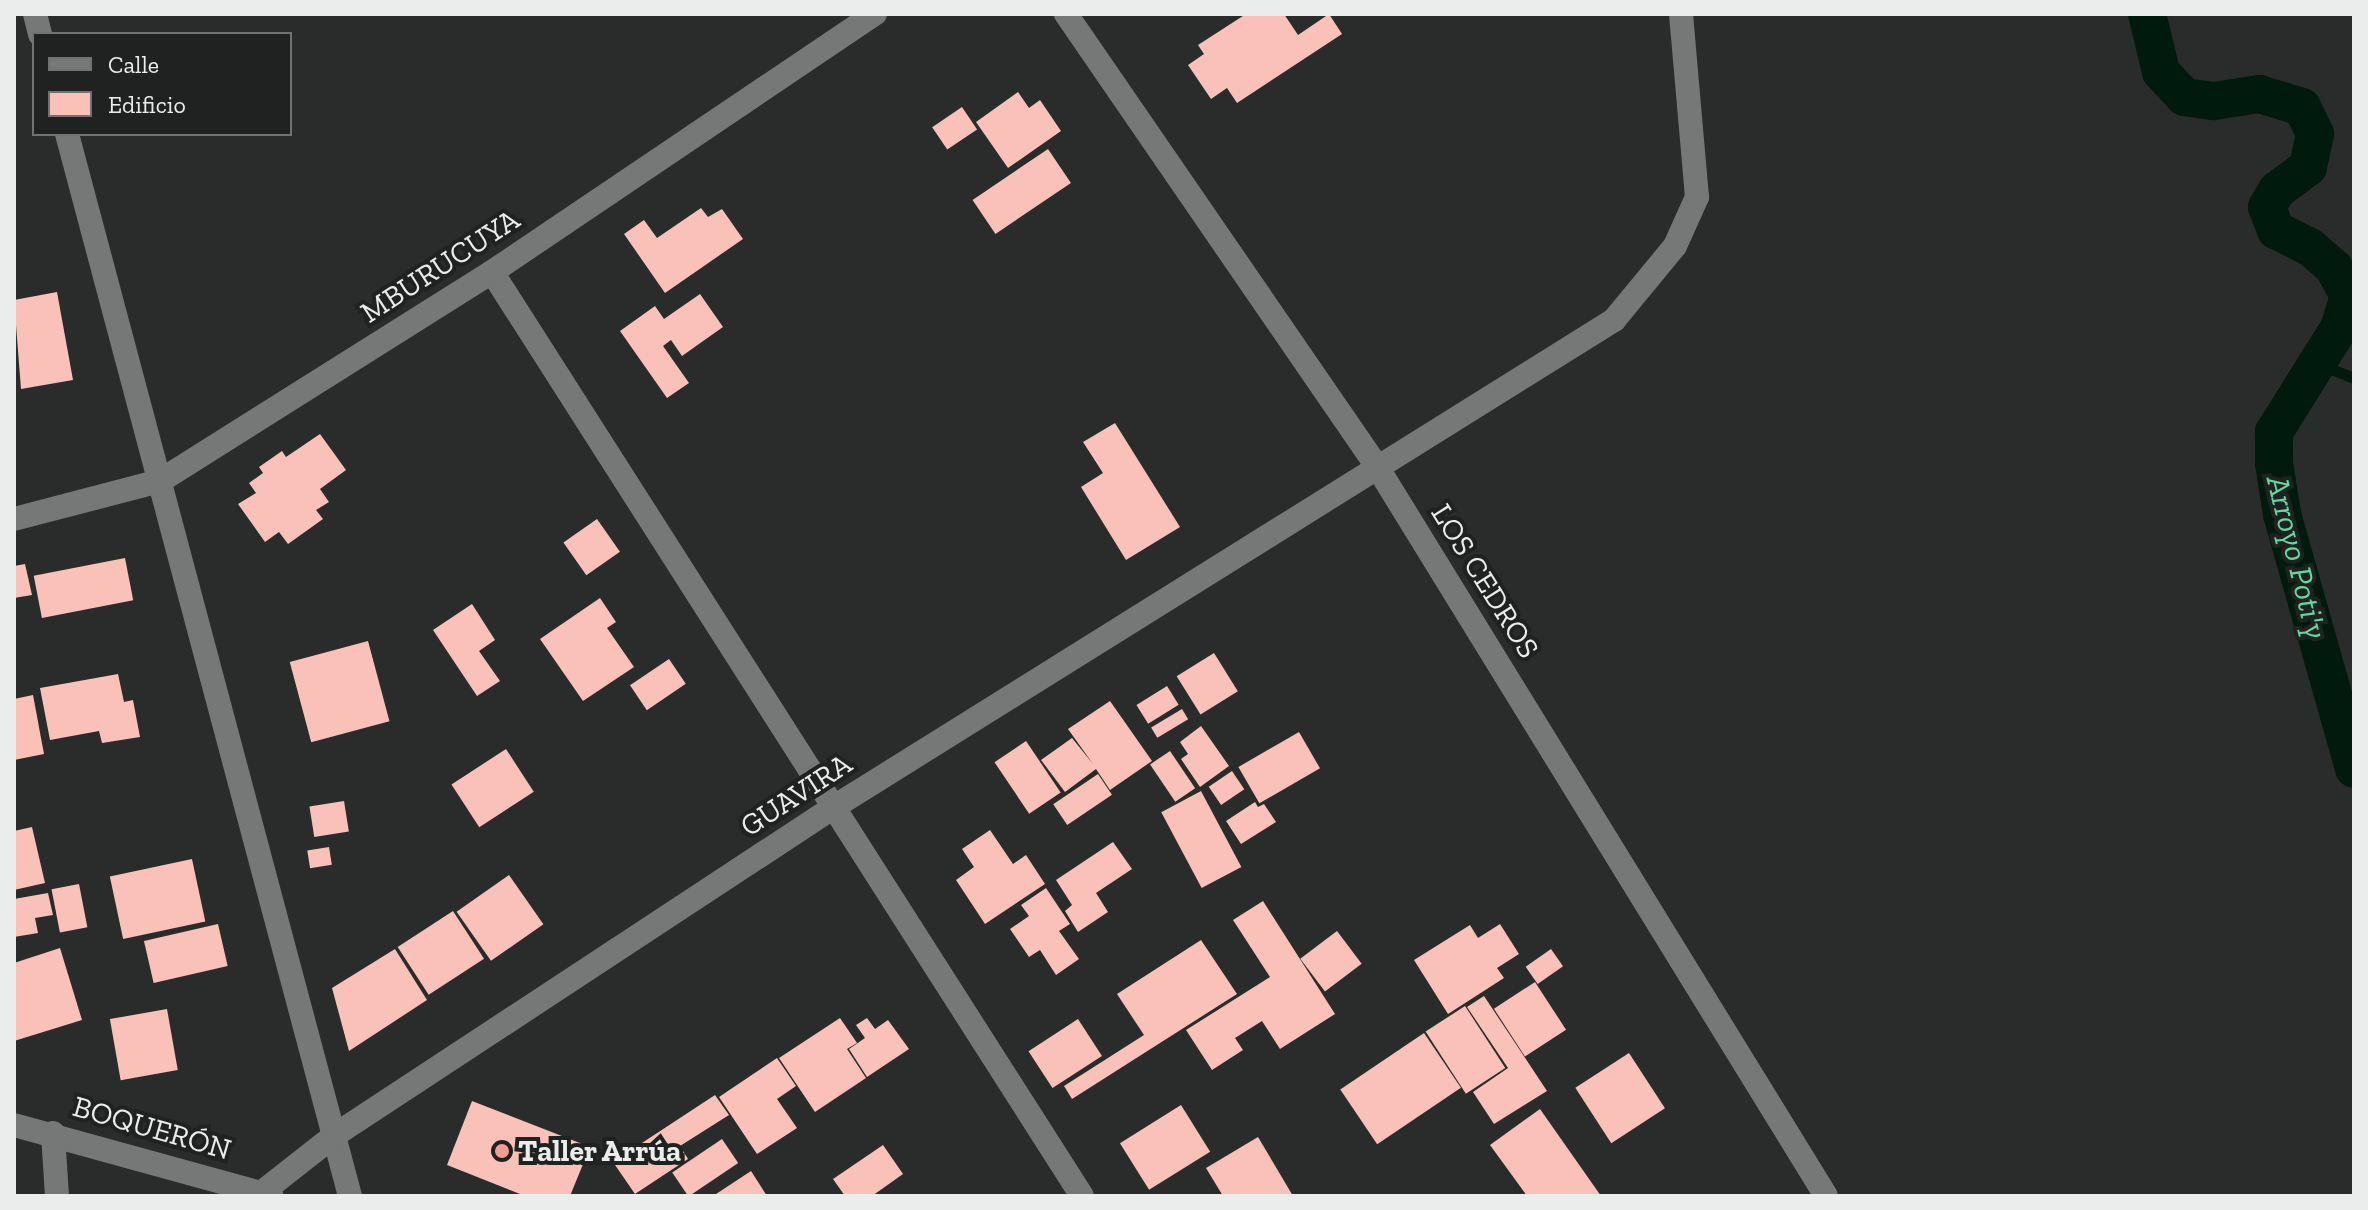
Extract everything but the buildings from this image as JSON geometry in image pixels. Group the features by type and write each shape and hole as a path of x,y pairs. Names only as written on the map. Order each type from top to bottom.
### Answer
{"street":[{"name":"MBURUCUYA","path":"14,519 160,481 492,272 875,14"},
{"name":"LOS CEDROS","path":"1066,14 1376,465 1826,1196"},
{"name":"GUAVIRA","path":"266,1195 335,1135 834,807 1376,465 1614,320 1675,246 1697,197 1681,14"},
{"path":"68,136 350,1196"},
{"path":"492,272 1082,1196"},
{"name":"BOQUERÓN","path":"14,1125 53,1133 266,1195"},
{"path":"53,1133 57,1196"}],"waterway":[{"name":"Arroyo Poti'y","path":"2147,14 2161,72 2184,97 2214,101 2259,94 2302,107 2315,134 2308,167 2277,190 2267,207 2276,230 2310,247 2334,268 2349,296 2339,328 2274,432 2274,463 2282,514 2354,769"},
{"name":"Arroyo Poti'y","path":"2349,296 2354,296"},
{"path":"2316,363 2354,378"}],"place":[{"name":"Taller Arrúa","path":"502,1151"}]}
